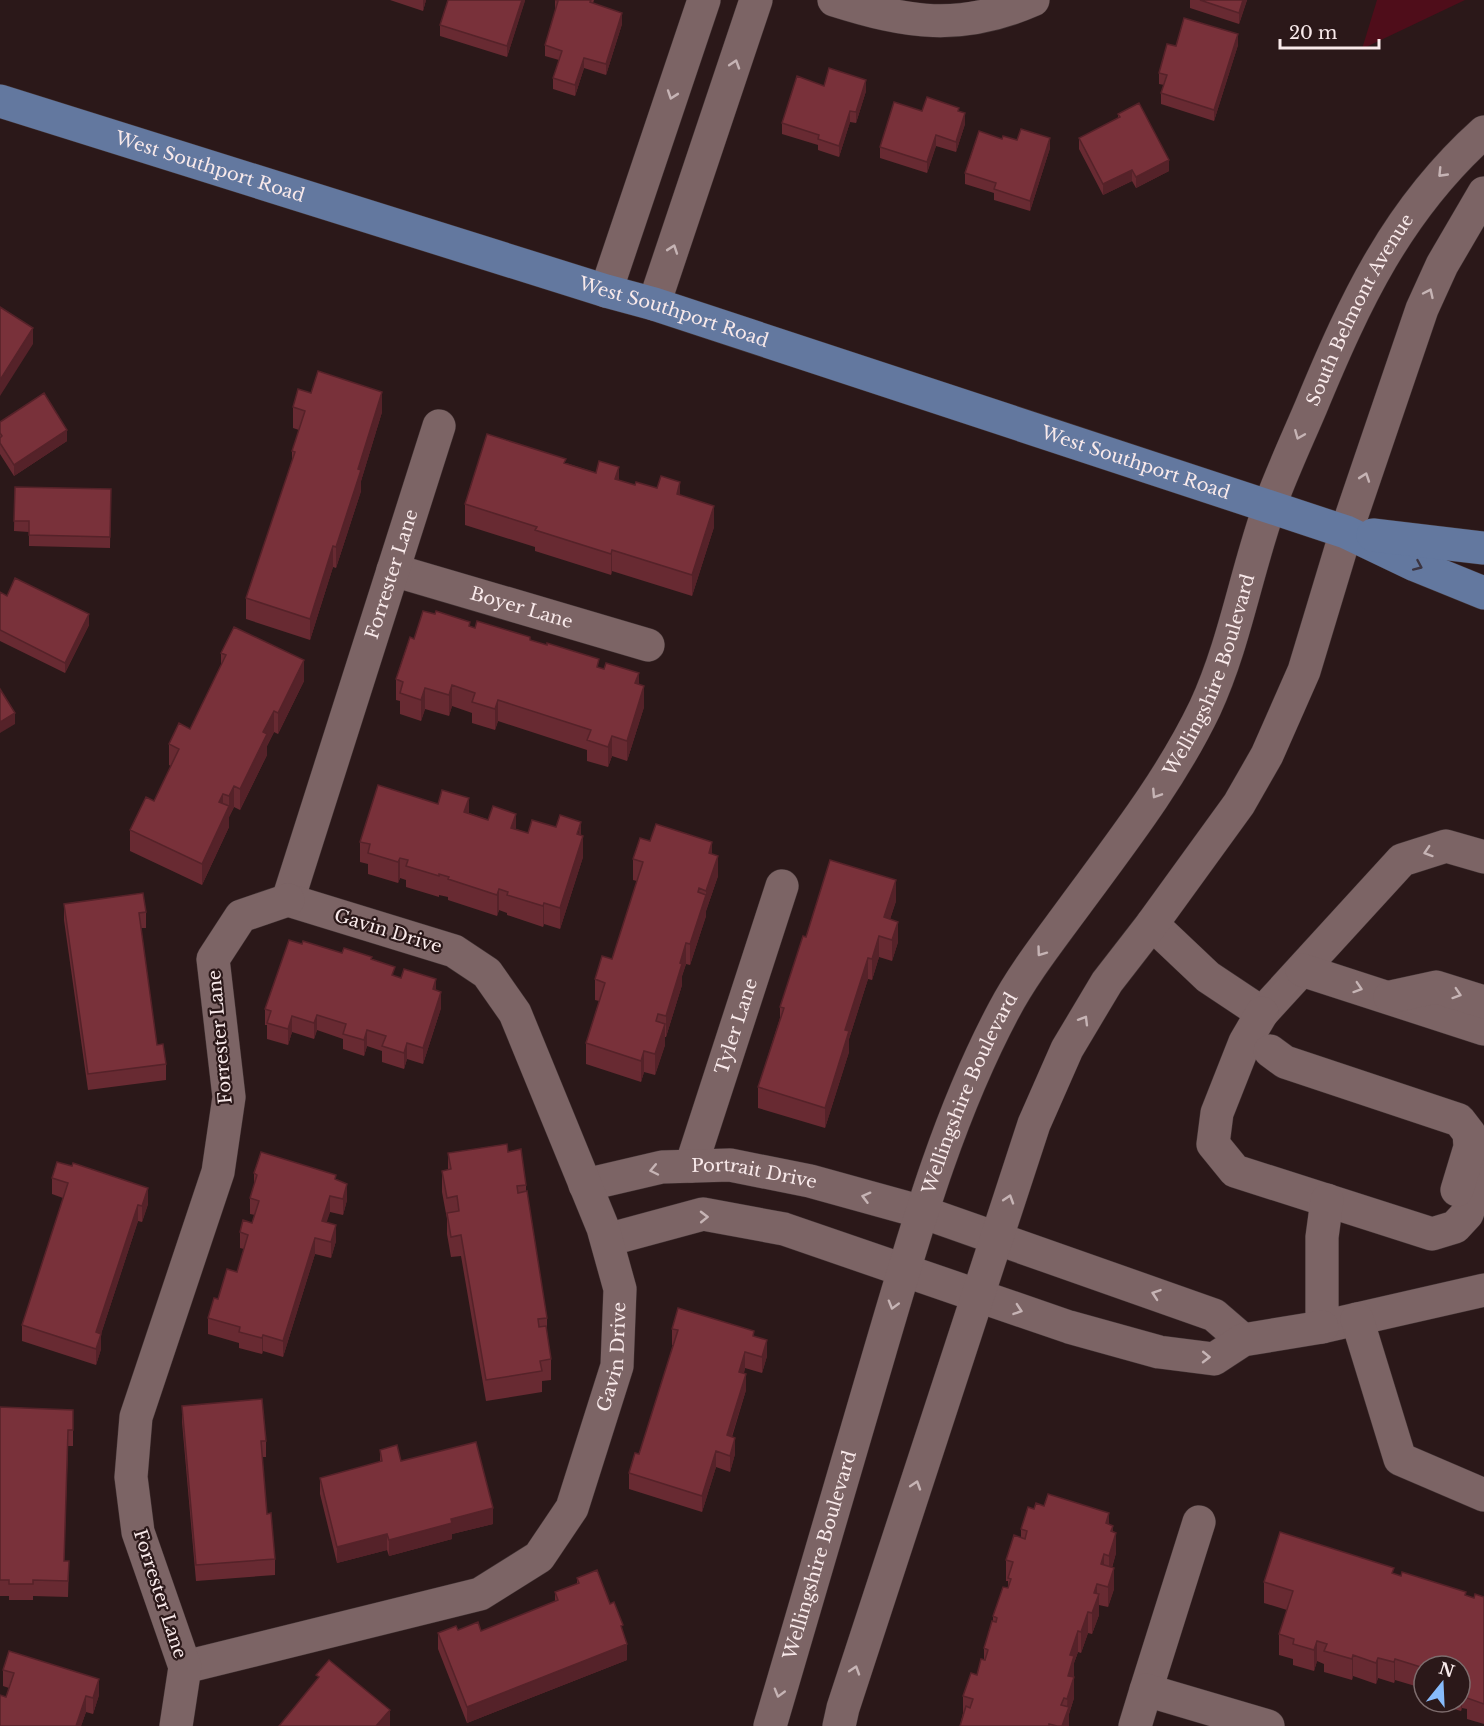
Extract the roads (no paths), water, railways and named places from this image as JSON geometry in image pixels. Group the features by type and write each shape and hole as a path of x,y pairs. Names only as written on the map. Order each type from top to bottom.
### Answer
{"main road":[{"name":"West Southport Road","path":"0,101 606,291 654,304 1346,532 1415,565 1484,593"},
{"name":"West Southport Road","path":"1346,532 1484,548"}],"street":[{"path":"606,291 704,0"},
{"path":"654,304 756,0"},
{"path":"834,0 898,18 939,21 980,17 1013,9 1033,0"},
{"name":"South Belmont Avenue","path":"1269,507 1336,347 1365,286 1399,227 1435,181 1484,132"},
{"path":"839,1726 846,1697 1034,1124 1067,1049 1107,982 1239,804 1267,755 1304,671 1346,532 1422,309 1442,265 1484,193"},
{"name":"Forrester Lane","path":"176,1726 185,1667 138,1532 131,1477 136,1417 218,1172 229,1097 213,959 241,916 288,900 439,426"},
{"name":"Wellingshire Boulevard","path":"770,1726 903,1271 964,1093 1005,1008 1036,958 1153,799 1205,708 1227,656 1269,507"},
{"name":"Boyer Lane","path":"393,570 648,645"},
{"path":"1484,874 1473,854 1446,846 1402,860 1262,1013 1258,1046 1217,1113 1213,1144 1235,1171 1432,1234 1455,1227 1467,1214 1484,1166"},
{"name":"Tyler Lane","path":"691,1167 782,886"},
{"name":"Gavin Drive","path":"185,1667 480,1594 539,1557 572,1508 616,1366 620,1289 607,1240 515,1013 487,972 454,951 288,900"},
{"path":"1152,924 1208,977 1262,1013"},
{"path":"1302,970 1484,1029"},
{"path":"1388,998 1436,987 1484,1002"},
{"path":"1258,1046 1484,1116"},
{"path":"1258,1046 1285,1062 1459,1120 1469,1133 1470,1147 1457,1191 1450,1206 1435,1215 1404,1225"},
{"name":"Portrait Drive","path":"585,1185 662,1167 730,1165 810,1181 922,1212 1214,1315 1243,1340"},
{"path":"1322,1327 1322,1237 1327,1200"},
{"path":"607,1240 703,1214 784,1229 1069,1328 1159,1352 1214,1359 1243,1340 1322,1327 1484,1290"},
{"path":"1357,1319 1400,1459 1482,1487"},
{"path":"1135,1726 1199,1522"},
{"path":"1146,1690 1268,1726"}]}
